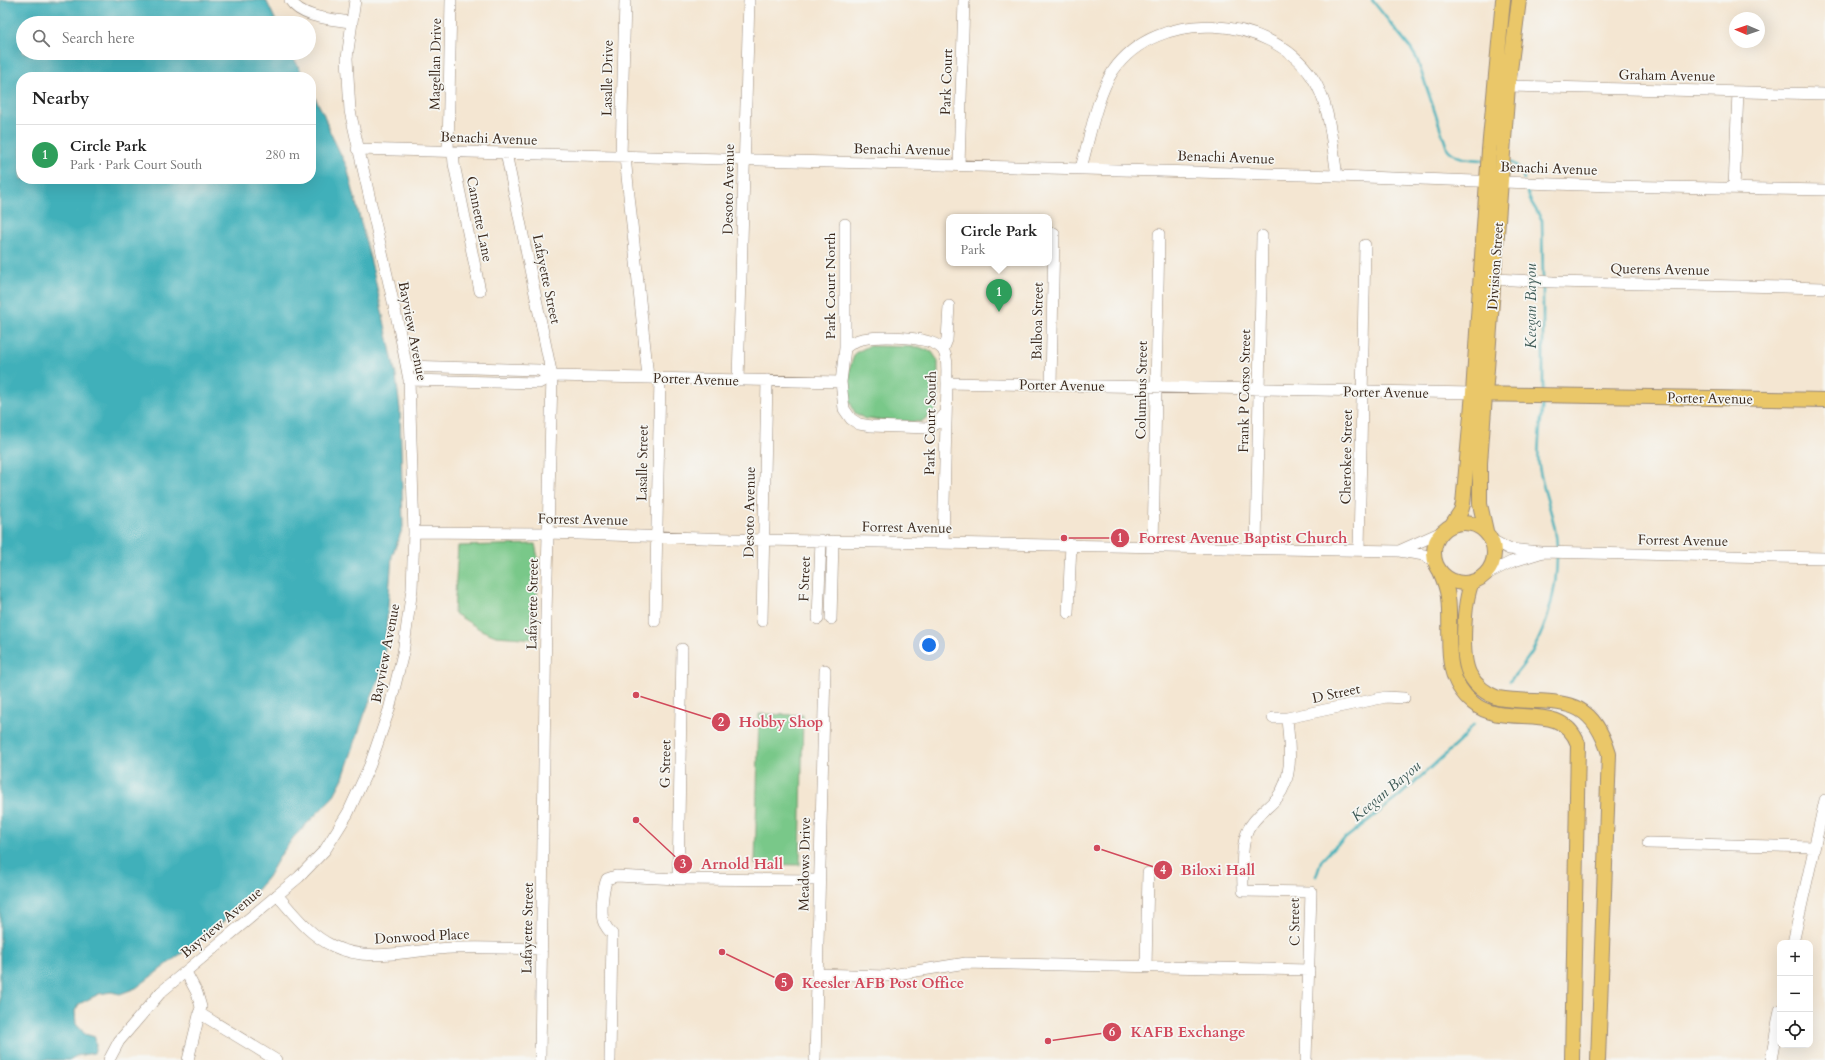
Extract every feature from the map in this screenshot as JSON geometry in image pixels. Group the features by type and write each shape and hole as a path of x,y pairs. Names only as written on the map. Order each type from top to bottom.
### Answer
{"main road":[{"name":"Division Street","path":"1489,536 1479,490 1479,394 1487,175 1503,0"},
{"name":"Division Street","path":"1447,528 1461,511 1463,504 1479,394 1494,279 1505,172 1508,86 1519,0"},
{"name":"Porter Avenue","path":"1479,394 1825,400"},
{"path":"1437,566 1453,581 1465,583 1472,582 1485,575 1494,559 1489,536 1481,527 1463,522 1447,528 1435,546 1437,566 1446,586 1448,596 1449,654 1454,677 1460,689 1474,704 1481,708 1497,714 1539,717 1556,720 1571,730 1578,744 1572,1060"},
{"path":"1472,582 1466,602 1465,642 1466,661 1470,676 1482,690 1490,695 1508,700 1546,701 1570,706 1588,717 1595,724 1605,742 1609,754 1598,1060"}],"street":[{"path":"290,0 298,9 308,13 351,22 355,0"},
{"name":"Magellan Drive","path":"450,152 451,0"},
{"name":"Lasalle Drive","path":"623,157 625,0"},
{"name":"Desoto Avenue","path":"738,380 748,0"},
{"name":"Park Court","path":"958,165 964,0"},
{"name":"Bayview Avenue","path":"108,1060 119,1041 161,992 299,877 325,850 348,813 370,765 389,710 403,654 412,588 414,532 407,366 357,149 350,111 347,58 351,22"},
{"path":"1081,168 1102,93 1112,72 1124,58 1138,46 1153,37 1204,26 1231,29 1270,41 1300,60 1313,77 1320,92 1327,116 1337,176"},
{"name":"Graham Avenue","path":"1508,86 1825,94"},
{"path":"1734,188 1738,92"},
{"name":"Benachi Avenue","path":"357,149 1337,176 1487,175 1505,172 1534,183 1825,190"},
{"name":"Cannette Lane","path":"450,152 454,164 480,291"},
{"name":"Lafayette Street","path":"506,153 552,376 548,533 540,1060"},
{"path":"623,157 648,377"},
{"name":"Park Court North","path":"845,224 846,348 841,382 844,409 852,419 859,424 928,428 938,422 946,413"},
{"name":"Balboa Street","path":"1051,385 1054,233"},
{"name":"Columbus Street","path":"1152,547 1158,234"},
{"name":"Frank P Corso Street","path":"1256,548 1262,236"},
{"name":"Cherokee Street","path":"1359,550 1365,245"},
{"name":"Querens Avenue","path":"1494,279 1553,282 1825,288"},
{"name":"Park Court South","path":"943,543 947,383 946,361 943,350 947,340 949,306"},
{"name":"Park Court North","path":"846,348 861,339 903,338 929,341 937,344 943,350"},
{"name":"Porter Avenue","path":"407,366 539,370 552,376 841,382"},
{"name":"Porter Avenue","path":"408,380 539,383 552,376"},
{"name":"Lasalle Street","path":"655,621 660,378"},
{"name":"Desoto Avenue","path":"762,621 767,380"},
{"name":"Porter Avenue","path":"947,383 1479,394"},
{"name":"Forrest Avenue","path":"1399,551 1447,528"},
{"name":"Forrest Avenue","path":"414,532 548,533 764,540 1071,544 1152,547 1399,551 1424,555 1437,566"},
{"name":"Forrest Avenue","path":"1489,536 1509,548 1546,552 1825,558"},
{"name":"F Street","path":"818,619 821,540"},
{"name":"F Street","path":"831,619 832,541"},
{"path":"1068,613 1071,544"},
{"name":"Forrest Avenue","path":"1485,575 1511,562 1546,552"},
{"name":"G Street","path":"678,879 682,649"},
{"name":"Meadows Drive","path":"815,1060 825,670"},
{"name":"D Street","path":"1273,718 1287,718 1386,697 1404,698"},
{"name":"C Street","path":"1287,718 1289,768 1286,784 1249,829 1245,839 1243,891 1311,892 1306,1060"},
{"path":"1794,940 1825,800"},
{"path":"1648,843 1814,847"},
{"path":"1146,968 1148,873"},
{"path":"610,1060 612,934 604,924 603,918 603,886 606,878 616,876 678,879 819,880"},
{"name":"Donwood Place","path":"277,895 309,931 332,946 349,952 391,954 454,948 542,949"},
{"path":"817,974 884,976 966,963 1146,968 1309,970"},
{"path":"186,972 200,1002 199,1013 188,1060"},
{"path":"1770,1060 1780,1012"},
{"path":"199,1013 276,1060"}],"green space":[{"path":"869,346 919,347 932,352 938,361 938,402 934,412 921,422 865,419 855,413 849,400 850,367 855,353"},
{"path":"535,544 538,558 536,639 496,636 481,630 454,613 458,546"},
{"path":"759,714 803,715 800,865 755,864"}],"water":[{"path":"0,0 266,0 274,16 16,16 16,60 295,60 301,72 16,72 16,184 316,184 316,100 347,167 374,274 396,376 400,409 403,527 392,556 384,657 379,679 365,713 343,778 333,797 293,838 280,856 268,877 241,908 136,988 120,994 111,992 99,994 79,1004 75,1011 76,1024 85,1034 95,1037 96,1047 94,1053 76,1056 71,1060 0,1060"}],"waterway":[{"name":"Keegan Bayou","path":"1372,0 1411,49 1417,59 1447,148 1459,157 1484,160"},
{"name":"Keegan Bayou","path":"1507,162 1514,164 1518,168 1524,180"},
{"name":"Keegan Bayou","path":"1526,187 1530,200 1542,220 1543,278"},
{"name":"Keegan Bayou","path":"1543,285 1543,390"},
{"name":"Keegan Bayou","path":"1543,399 1538,459 1555,528 1557,549"},
{"name":"Keegan Bayou","path":"1510,681 1530,656 1543,630 1553,593 1557,568 1557,556"},
{"name":"Keegan Bayou","path":"1316,876 1321,861 1333,848 1397,798 1460,741 1474,724"}],"place":[{"name":"Circle Park","path":"999,312"},
{"name":"Forrest Avenue Baptist Church","path":"1064,538"},
{"name":"Hobby Shop","path":"636,695"},
{"name":"Arnold Hall","path":"636,820"},
{"name":"Biloxi Hall","path":"1097,848"},
{"name":"Keesler AFB Post Office","path":"722,952"},
{"name":"KAFB Exchange","path":"1048,1041"}]}
